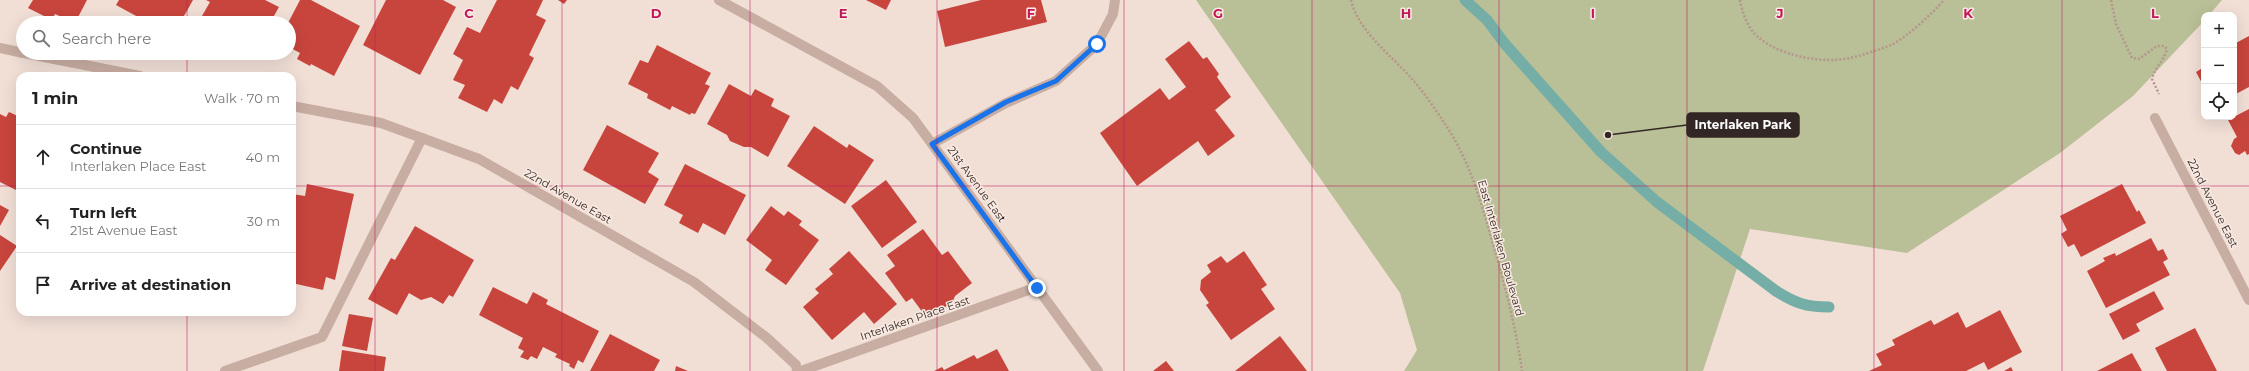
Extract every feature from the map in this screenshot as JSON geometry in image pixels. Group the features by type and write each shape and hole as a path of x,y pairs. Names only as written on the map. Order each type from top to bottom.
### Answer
{"street":[{"name":"21st Avenue East","path":"719,0 877,86 913,118 1098,371"},
{"path":"932,144 1006,102 1056,81 1097,44 1113,14 1115,0"},
{"path":"0,48 16,51"},
{"path":"59,60 120,72"},
{"name":"22nd Avenue East","path":"296,107 381,123 479,159 694,282 767,338 796,365 797,371"},
{"name":"22nd Avenue East","path":"2155,118 2249,300"},
{"path":"225,371 322,337 422,138"},
{"name":"Interlaken Place East","path":"801,371 1037,288"}],"path":[{"name":"East Interlaken Boulevard","path":"1351,0 1354,11 1370,34 1413,80 1446,124 1464,156 1477,188 1506,291 1522,371"},
{"path":"1740,0 1742,12 1757,37 1786,53 1814,60 1849,58 1892,44 1933,13 1944,0"},
{"path":"2111,0 2116,24 2132,58 2139,58 2157,46 2164,46 2167,49 2166,56 2155,69 2152,79 2156,87"}],"green space":[{"path":"1196,0 2222,0 2212,12 2201,12 2201,24 2133,96 2060,153 1907,253 1750,229 1703,371 1404,371 1417,350 1400,293"}],"building":[{"path":"33,0 87,0 79,16 59,16 55,14 54,16 44,16 28,8"},
{"path":"119,0 193,0 184,16 136,16 116,5"},
{"path":"206,0 265,0 279,7 274,16 202,16 210,2"},
{"path":"300,0 311,0 360,26 334,76 311,64 310,66 297,59 300,53 296,51 296,16 292,16"},
{"path":"386,0 443,0 456,7 420,75 363,45"},
{"path":"497,0 543,0 536,15 546,20 529,55 534,58 518,90 511,86 502,104 494,99 487,112 458,98 465,85 453,80 463,60 453,54 467,27 480,33"},
{"path":"558,0 567,0 564,4"},
{"path":"866,0 891,0 886,10"},
{"path":"981,0 1041,0 1047,22 945,47 937,11"},
{"path":"2249,36 2249,87 2237,93 2237,48 2237,42"},
{"path":"1189,41 1203,59 1207,57 1219,74 1217,77 1231,97 1215,110 1235,136 1208,156 1198,141 1137,186 1100,133 1160,88 1169,100 1186,87 1165,59"},
{"path":"657,45 711,73 705,84 710,86 695,114 691,113 690,115 672,106 670,110 647,98 648,94 628,84 640,60 648,63"},
{"path":"2201,69 2201,81 2196,72"},
{"path":"729,84 751,96 755,89 774,99 771,106 790,116 768,157 751,147 744,147 730,141 727,135 707,124"},
{"path":"2249,109 2249,154 2247,155 2245,151 2239,155 2235,153 2231,146 2234,139 2237,137 2228,120 2237,120 2237,115"},
{"path":"9,112 16,115 16,190 0,182 0,114 6,117"},
{"path":"607,125 659,153 648,172 659,179 645,204 583,170"},
{"path":"814,126 847,148 849,144 874,160 845,204 787,166"},
{"path":"685,164 746,195 725,235 703,223 698,233 679,223 683,215 664,205"},
{"path":"886,180 917,222 882,248 851,206"},
{"path":"307,184 354,194 335,280 326,277 323,290 296,284 296,195 305,196"},
{"path":"2122,184 2137,212 2139,210 2146,223 2081,257 2074,244 2068,247 2061,234 2067,230 2060,216"},
{"path":"0,205 9,210 0,226"},
{"path":"771,206 784,216 788,211 802,221 799,225 819,240 786,285 765,270 772,260 746,240"},
{"path":"415,226 474,260 453,297 449,295 443,304 431,297 421,300 409,293 397,315 368,299 391,258 395,260"},
{"path":"923,229 942,255 948,251 972,283 955,296 953,301 943,309 937,308 926,317 912,298 906,302 885,273 895,266 887,255"},
{"path":"0,235 16,245 16,247 0,271"},
{"path":"2151,238 2158,251 2163,249 2168,259 2163,262 2170,275 2106,308 2087,271 2105,261 2103,258 2115,253 2116,256"},
{"path":"849,251 897,304 874,324 864,312 832,340 803,307 819,293 815,289 833,274 829,269"},
{"path":"1244,251 1267,285 1261,289 1275,309 1231,340 1206,305 1209,303 1200,290 1201,280 1211,272 1207,265 1221,256 1227,263"},
{"path":"493,287 527,304 533,292 548,300 546,304 599,331 583,363 578,360 574,369 569,366 570,364 555,357 557,354 543,347 537,359 531,356 528,360 520,357 524,351 518,348 523,338 479,315"},
{"path":"2154,291 2164,309 2136,324 2140,331 2123,340 2109,314"},
{"path":"2000,310 2022,352 1988,370 1984,362 1966,371 1869,371 1882,365 1876,354 1895,345 1892,340 1931,320 1934,325 1958,312 1966,328"},
{"path":"349,314 373,318 367,351 342,346"},
{"path":"2195,328 2217,371 2167,371 2155,348"},
{"path":"610,334 660,360 654,371 590,371"},
{"path":"1280,336 1307,371 1235,371"},
{"path":"997,349 1009,371 934,371 942,367 944,370 974,355 977,359"},
{"path":"342,350 386,357 384,371 339,371"},
{"path":"2132,353 2142,371 2097,371"},
{"path":"1166,361 1174,371 1153,371"},
{"path":"676,366 688,371 675,371"},
{"path":"2011,367 2013,371 2004,371"}],"waterway":[{"path":"1465,0 1487,20 1505,44 1601,152 1657,202 1776,291 1789,299 1801,304 1829,307"}],"place":[{"name":"Interlaken Park","path":"1608,135"}],"route":[{"path":"1037,288 932,144 1006,102 1056,81 1097,44"}]}
